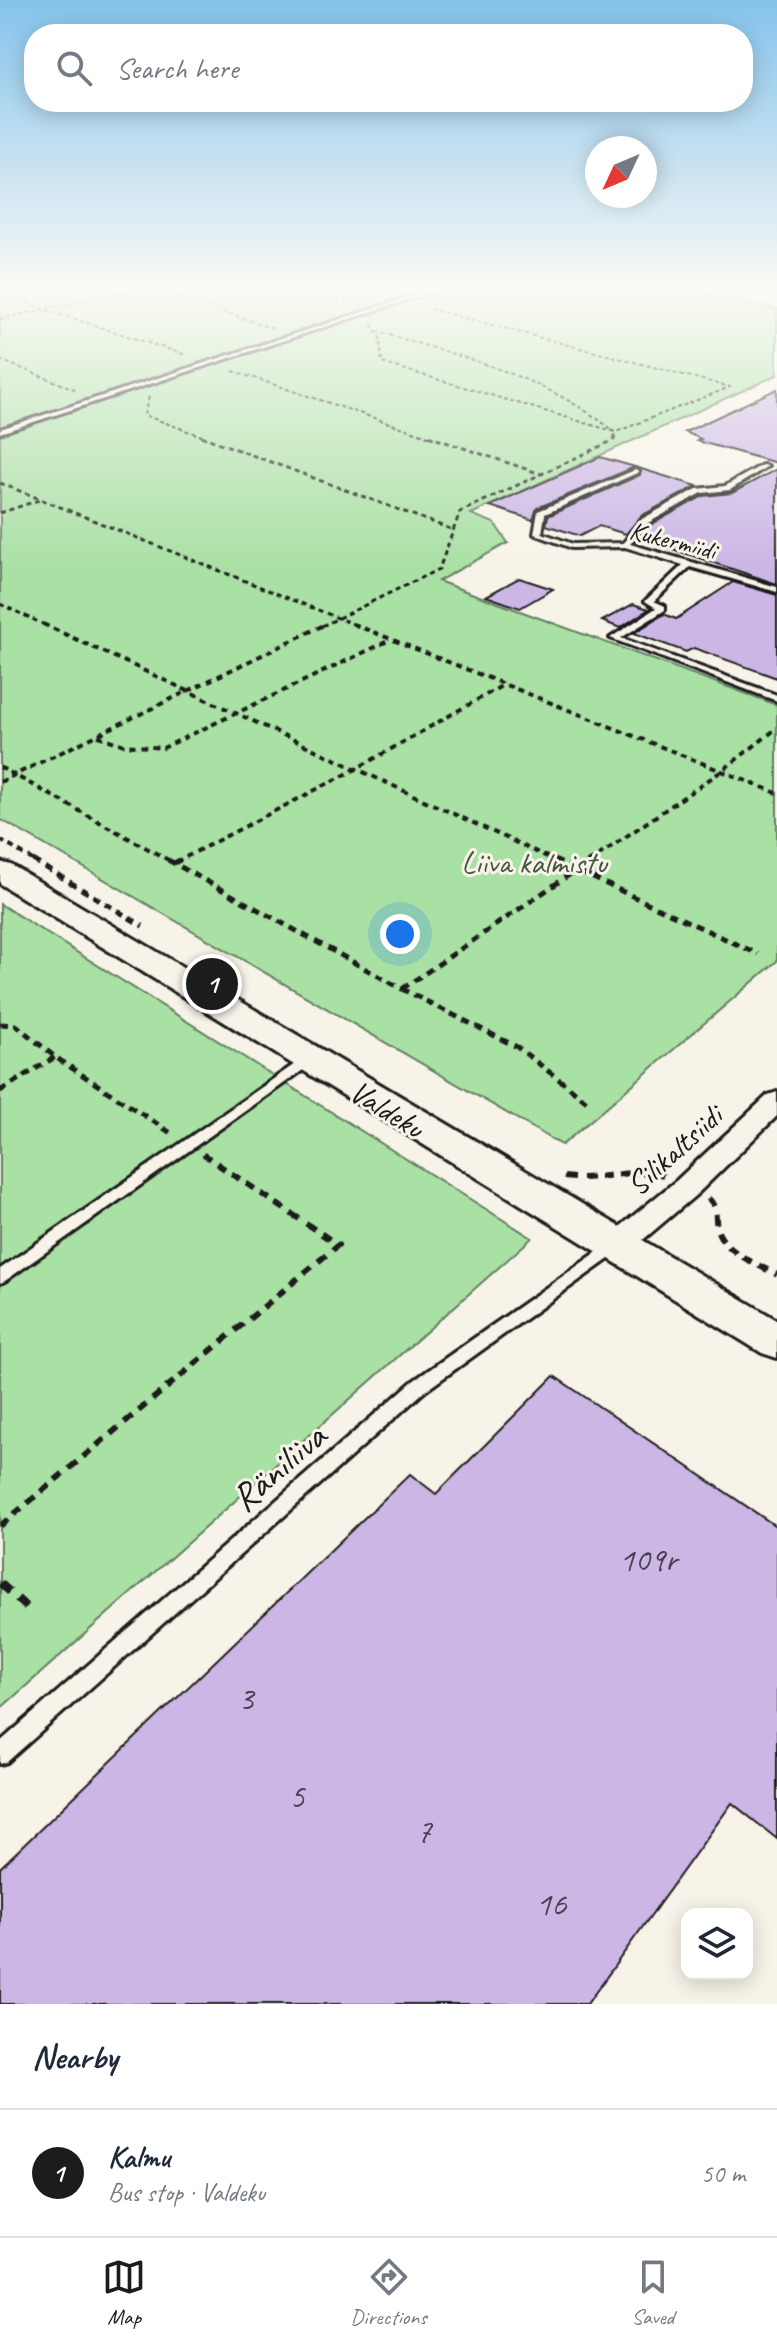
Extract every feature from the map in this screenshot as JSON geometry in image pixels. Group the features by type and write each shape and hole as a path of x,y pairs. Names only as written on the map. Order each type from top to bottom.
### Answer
{"street":[{"name":"Valdeku","path":"0,871 615,1247 777,1341"},
{"name":"Silikaltsiidi","path":"615,1247 687,1187 777,1101"}],"lane":[{"path":"0,431 147,383"},
{"path":"625,545 645,521 700,491 727,488 764,466"},
{"name":"Kukermiidi","path":"635,472 541,513 538,534 572,546 625,545 777,590"},
{"path":"689,564 649,601 662,608 614,638 777,698"},
{"path":"0,1277 309,1060"},
{"name":"Räniliiva","path":"0,1755 419,1386 615,1247"}],"path":[{"path":"57,383 97,398"},
{"path":"270,383 541,474"},
{"path":"448,383 616,432 730,387 712,383"},
{"path":"537,383 593,411 616,432"},
{"path":"130,388 148,390 150,400 144,415 453,530"},
{"path":"0,782 439,569 460,512 614,440 616,432"},
{"path":"0,483 777,793"},
{"path":"0,513 43,499"},
{"path":"0,604 758,954"},
{"path":"97,736 124,745 163,748 390,640"},
{"path":"173,864 356,769 505,684"},
{"path":"402,989 579,871 776,729"},
{"path":"0,767 402,989 517,1047 587,1101"},
{"path":"0,840 151,930"},
{"path":"0,1024 16,1025 55,1057 338,1245 0,1526"},
{"path":"0,1091 55,1057"},
{"path":"561,1176 578,1181 599,1180 647,1171 672,1178"},
{"path":"706,1197 714,1202 717,1230 725,1244 777,1275"},
{"path":"0,1583 33,1613"}],"green space":[{"name":"Liiva kalmistu","path":"0,383 760,383 471,514 494,523 508,543 438,581 777,705 777,961 562,1145 0,819"},
{"path":"0,904 532,1238 0,1709"}],"building":[{"path":"777,389 777,463 697,441 701,439 685,432"},
{"path":"600,457 635,467 537,508 533,520 490,506"},
{"path":"638,468 697,486 641,516 626,534 599,526 580,536 546,525 548,516 640,475"},
{"path":"777,469 777,584 639,538 650,525 703,496 732,493"},
{"path":"519,578 553,589 520,608 486,596"},
{"path":"733,582 777,595 777,678 694,648 686,652 634,633 664,614 676,619"},
{"path":"633,604 649,609 620,628 602,621"},
{"path":"554,1376 777,1527 777,1839 732,1803 587,2004 0,2004 0,1868 410,1474 436,1494"}],"place":[{"name":"Kalmu","path":"212,984"}]}
